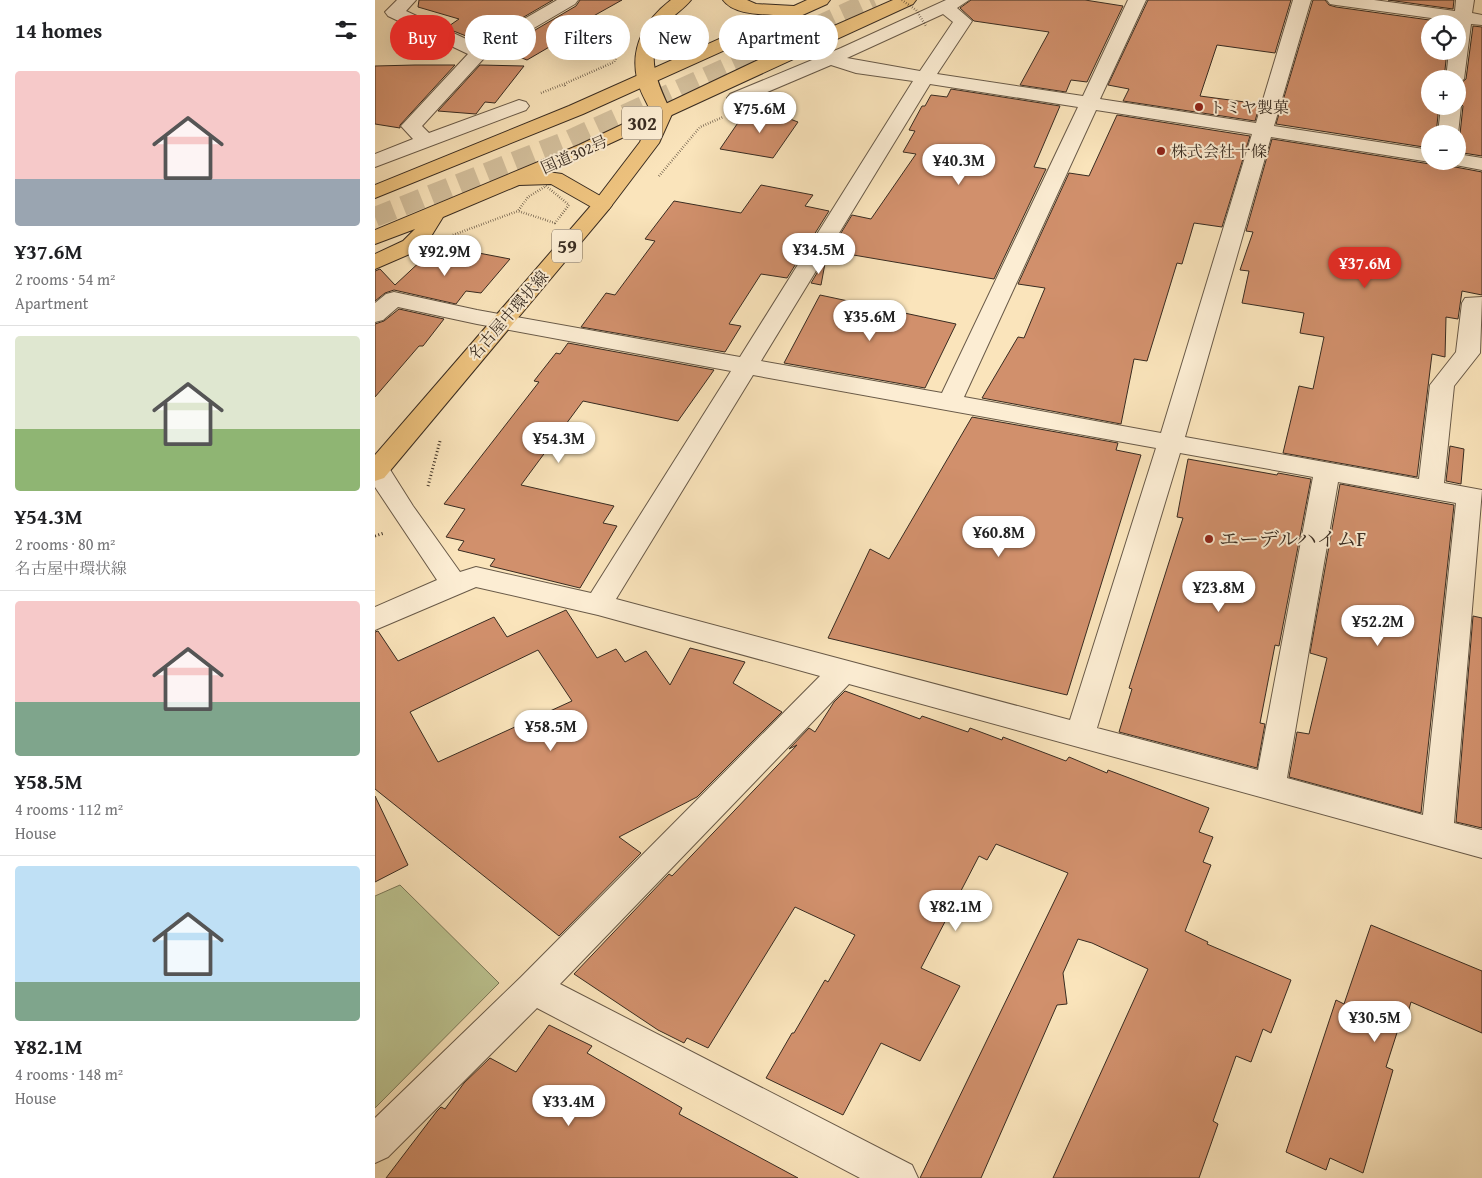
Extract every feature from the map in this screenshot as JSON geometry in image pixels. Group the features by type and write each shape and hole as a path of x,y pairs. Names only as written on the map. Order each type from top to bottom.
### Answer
{"main road":[{"path":"662,114 646,79 644,52 647,35 672,6 682,0"},
{"path":"732,0 741,6 761,11 802,9"},
{"name":"国道302号","path":"375,192 567,114 821,0"},
{"name":"国道302号","path":"375,238 507,183 662,114 774,59 907,0"},
{"name":"名古屋中環状線","path":"376,469 602,206 649,143 662,114"},
{"path":"507,183 535,178 555,178 602,206"},
{"path":"375,262 413,246 427,229 434,214"}],"street":[{"path":"407,0 394,12 465,45"},
{"path":"536,19 569,0"},
{"path":"950,402 1137,0"},
{"path":"1080,735 1171,442 1302,0"},
{"path":"1336,0 1463,9 1482,20"},
{"path":"598,605 925,76 963,21 952,4 920,23 838,56"},
{"path":"1456,70 1463,9"},
{"path":"881,12 920,23"},
{"path":"427,142 411,126 473,60"},
{"path":"737,98 828,60"},
{"path":"833,60 856,67 925,76 1421,155"},
{"path":"375,161 519,106"},
{"path":"1466,161 1482,164"},
{"path":"375,315 394,299 503,321 1431,488 1476,498 1437,832"},
{"path":"1431,488 1441,384 1468,352 1473,303 1482,304"},
{"path":"376,469 404,513 454,584"},
{"path":"1270,787 1327,470"},
{"path":"375,619 454,584 476,577 598,605 1482,844"},
{"path":"375,1144 533,988 844,672"},
{"path":"533,988 899,1178"}],"path":[{"path":"902,0 916,10 920,23"},
{"path":"568,92 564,84 615,60"},
{"path":"656,180 700,126 726,116"},
{"path":"545,186 569,205 555,223 518,211 527,197 545,186"},
{"path":"429,486 439,443 445,436"},
{"path":"375,536 387,532"}],"green space":[{"path":"400,885 499,983 375,1108 375,896"}],"building":[{"path":"419,0 553,0 527,15 465,15 465,36 455,32 455,22 459,19 455,18 455,15 445,15 418,7"},
{"path":"580,0 622,0 595,15 561,15 576,6"},
{"path":"971,0 1085,0 1123,6 1087,82 1071,80 1066,92 1020,85 1049,32 974,21 960,8"},
{"path":"1148,0 1291,0 1275,53 1217,45 1200,96 1260,104 1255,121 1123,101 1129,89 1108,85"},
{"path":"1313,0 1325,0 1329,5 1336,7 1421,19 1421,60 1446,60 1445,70 1421,70 1421,115 1438,115 1437,125 1421,125 1421,147 1276,124"},
{"path":"1388,0 1454,0 1453,9"},
{"path":"546,24 546,49 536,55 536,29"},
{"path":"1473,26 1482,27 1482,156 1466,153 1466,125 1461,125 1462,115 1466,115 1466,79"},
{"path":"455,65 400,125 400,128 375,124 375,66"},
{"path":"480,65 524,66 495,103 485,102 476,114 438,111"},
{"path":"951,89 1060,106 1034,167 1046,169 994,279 830,251 852,215 871,219 916,154 903,152 915,131 909,130 922,106 925,106 931,95 947,97"},
{"path":"754,110 774,113 798,122 773,158 720,149 746,111 753,112"},
{"path":"1117,115 1250,136 1222,227 1194,223 1182,264 1177,263 1147,361 1134,359 1121,424 982,398 1018,337 1024,338 1045,288 1018,284 1069,173 1089,176"},
{"path":"1272,139 1421,163 1421,170 1466,169 1482,172 1482,295 1462,291 1458,319 1446,317 1445,357 1432,354 1417,477 1283,453 1299,386 1313,389 1324,337 1300,333 1304,313 1242,303 1249,271 1240,270 1253,232 1246,231"},
{"path":"761,185 813,195 805,206 829,211 787,278 761,274 729,324 741,326 725,352 581,327 606,293 615,295 655,241 645,239 674,201 741,213"},
{"path":"463,250 510,259 481,293 466,291 456,304 394,290 385,293 375,301 375,271 380,269 395,285 425,257 442,261 446,256 456,258"},
{"path":"826,258 821,285 811,283"},
{"path":"820,295 956,324 925,388 784,363"},
{"path":"399,309 444,319 423,346 419,346 375,397 375,324 384,321"},
{"path":"568,343 714,370 678,421 583,401 521,485 614,506 603,523 617,526 580,588 490,566 495,559 458,550 464,541 446,537 465,509 444,504 539,382 534,381 556,353 560,354"},
{"path":"972,417 1118,443 1116,450 1141,455 1067,695 828,638 870,549 889,559"},
{"path":"1450,446 1464,449 1461,484 1446,481"},
{"path":"1188,459 1277,475 1278,473 1311,479 1279,646 1275,645 1260,723 1265,724 1257,768 1119,732 1132,689 1129,688 1183,518 1177,517"},
{"path":"1340,484 1454,505 1421,813 1289,777 1297,732 1309,734 1327,658 1310,653"},
{"path":"566,610 597,658 616,649 625,662 646,651 670,685 690,648 745,662 733,683 782,712 697,797 619,837 641,853 559,936 375,789 375,632 378,631 398,661 494,617 507,637","holes":["538,650 572,701 438,762 410,712"]},
{"path":"1473,616 1482,618 1482,828 1456,822"},
{"path":"845,691 920,719 922,716 968,732 970,728 1002,740 1003,737 1066,761 1069,757 1107,773 1108,770 1209,808 1199,832 1213,837 1203,862 1211,865 1185,931 1208,942 1207,944 1291,980 1271,1033 1263,1029 1251,1062 1236,1056 1213,1121 1218,1124 1199,1178 1053,1178 1148,969 1092,943 1078,939 1063,973 1067,1004 1057,1005 981,1178 920,1178 1068,873 996,844 987,860 979,856 921,968 960,986 920,1061 881,1043 843,1115 766,1078 825,980 828,982 855,935 795,907 708,1048 687,1038 684,1043 658,1030 574,974 669,874 672,876 797,745 789,749 809,728 815,732 834,702"},
{"path":"375,796 408,865 375,882"},
{"path":"1371,925 1482,971 1482,1033 1411,1002 1407,1016 1403,1014 1386,1067 1393,1070 1363,1173 1330,1158 1326,1170 1286,1152 1336,1000 1344,1004"},
{"path":"549,1025 592,1046 587,1053 682,1108 679,1114 798,1178 386,1178 437,1111 441,1107 445,1109 464,1083 490,1058 516,1072"}],"tunnel":[{"path":"375,217 569,140 874,0"}],"place":[{"name":"トミヤ製菓","path":"1199,107"},
{"name":"株式会社十條","path":"1161,151"},
{"name":"エーデルハイムF","path":"1209,539"}]}
